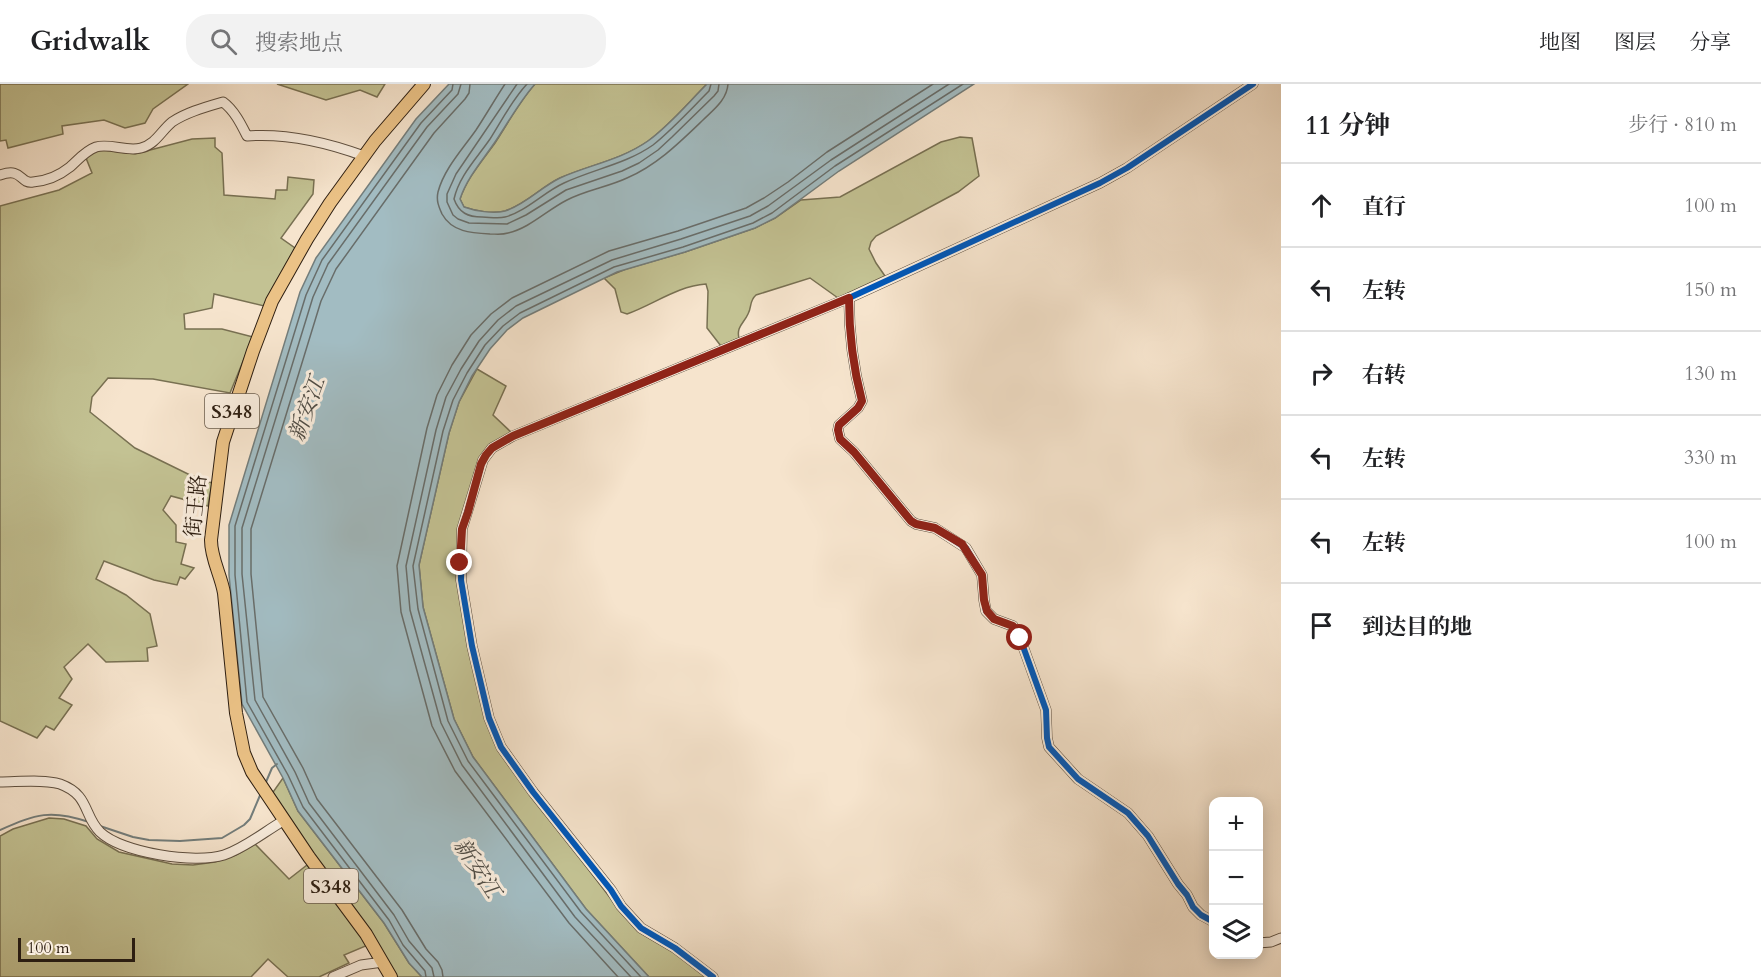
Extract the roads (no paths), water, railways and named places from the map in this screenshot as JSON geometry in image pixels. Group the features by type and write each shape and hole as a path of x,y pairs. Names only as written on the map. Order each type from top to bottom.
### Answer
{"main road":[{"name":"街王路","path":"391,977 366,934 267,797 252,772 243,746 237,713 224,593 211,549 223,442 272,301 320,218 364,156 424,84"}],"street":[{"path":"713,977 690,957 647,933 633,921 501,747 489,718 472,646 460,563 462,529 481,464 486,455 492,448 513,436 849,298 1118,174 1253,84"},
{"path":"0,175 13,172 32,183 56,176 96,147 135,149 148,146 175,121 198,109 223,102 228,105 241,123 247,136 293,137 345,149 364,156"},
{"path":"849,298 851,346 862,401 858,408 839,425 840,439 854,452 911,521 935,528 966,548 982,575 987,611 994,619 1013,626 1020,638 1046,710 1049,747 1078,779 1128,813 1148,836 1193,907 1209,919"},
{"path":"0,782 60,784 80,797 95,826 110,840 160,855 204,859 224,855 284,821"},
{"path":"1263,943 1281,938"},
{"path":"333,977 361,965 383,962"}],"water":[{"name":"新安江","path":"449,84 535,84 475,170 460,199 464,207 495,212 505,211 519,205 546,186 571,173 638,148 664,128 707,84 974,84 839,171 775,218 755,228 685,252 617,272 523,318 507,330 490,349 472,376 459,402 449,433 419,565 423,607 454,719 473,757 586,909 649,977 422,977 409,963 384,923 298,811 283,778 242,704 229,575 229,525 300,292 316,258 416,119"}],"waterway":[{"path":"266,782 272,768 277,764"},
{"path":"100,826 149,840 180,841 222,838 250,819 261,793"},
{"path":"0,830 44,815 64,816 89,822"}]}
